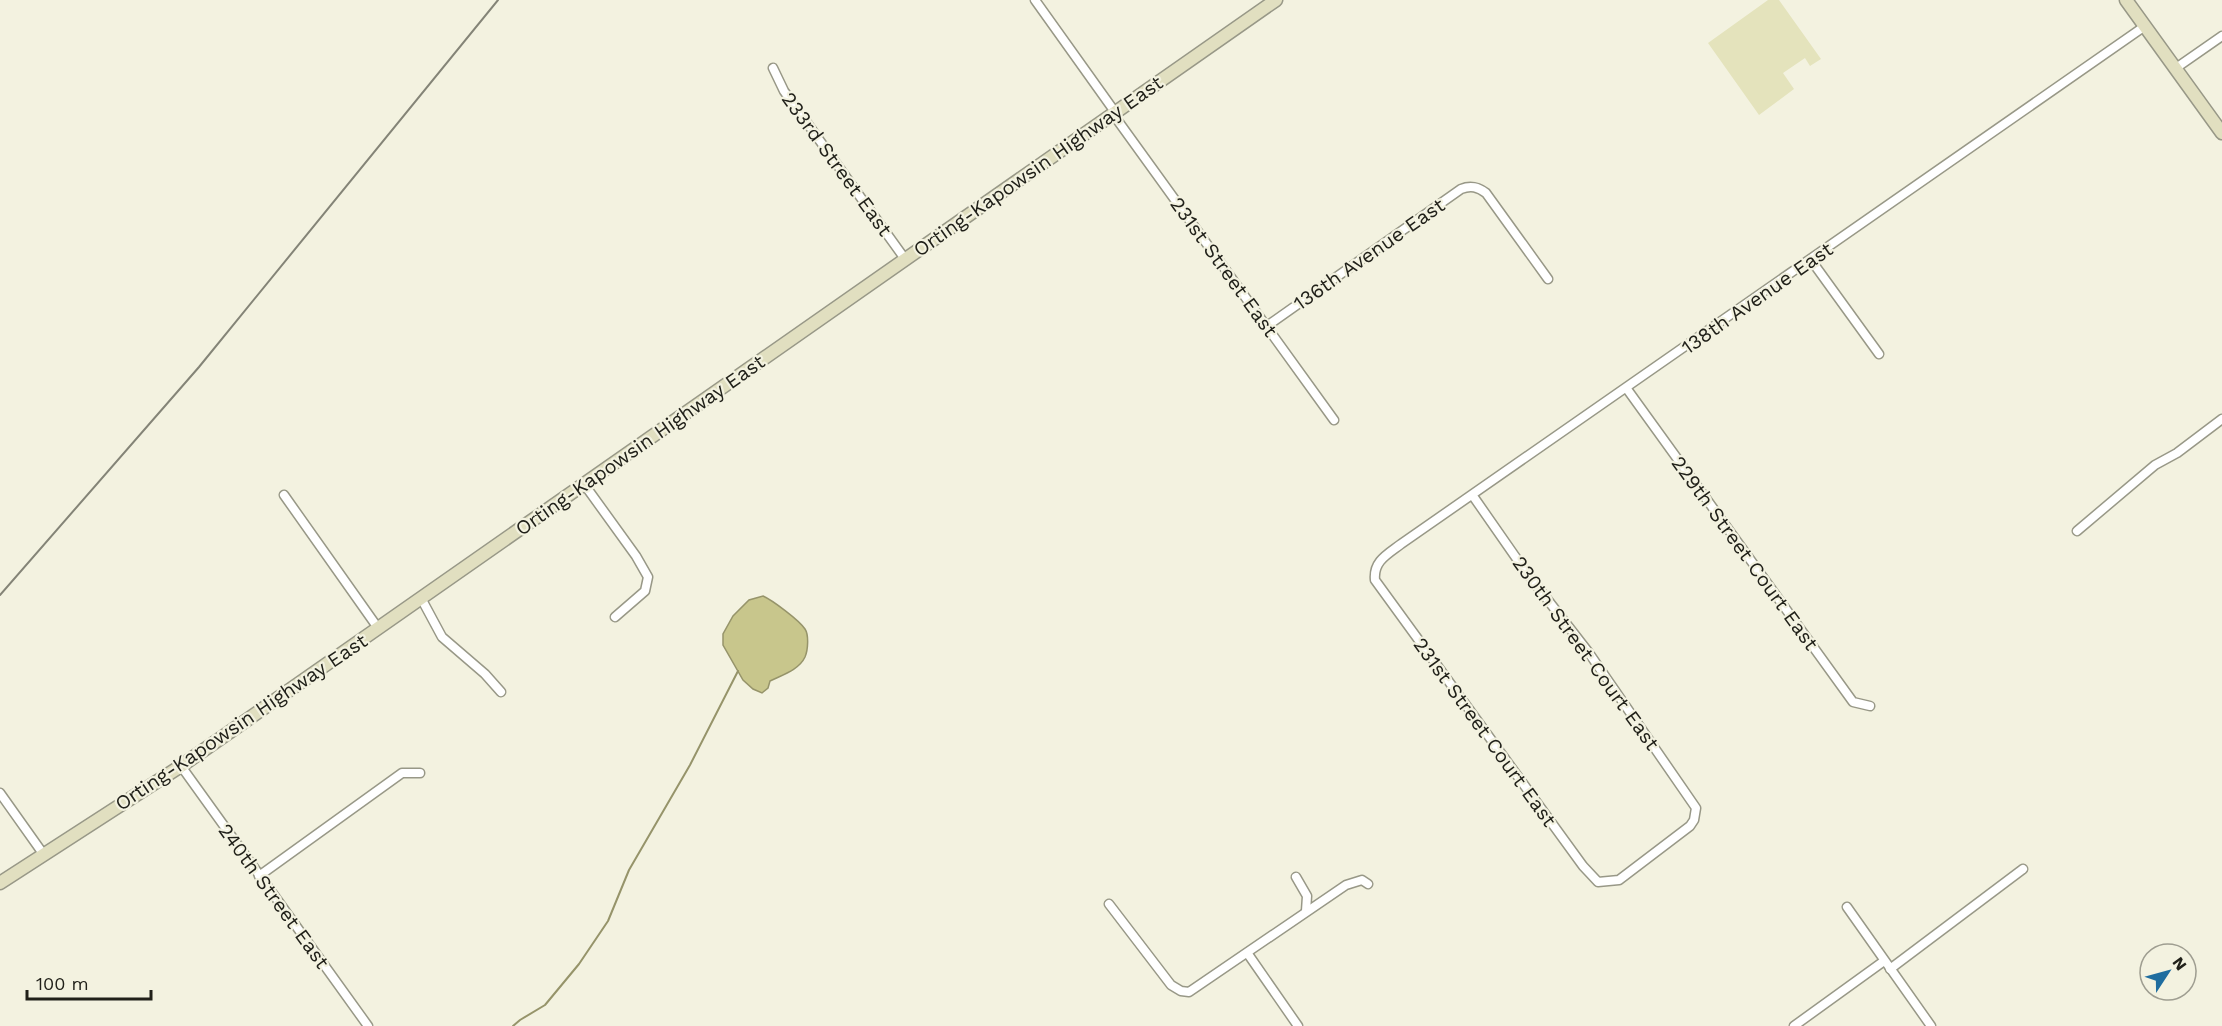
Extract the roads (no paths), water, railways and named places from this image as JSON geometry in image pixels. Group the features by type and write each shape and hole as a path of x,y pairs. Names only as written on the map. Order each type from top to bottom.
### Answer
{"main road":[{"name":"Orting-Kapowsin Highway East","path":"0,883 182,766 1276,0"},
{"path":"2126,0 2222,133"}],"street":[{"name":"231st Street East","path":"1035,0 1335,420"},
{"name":"138th Avenue East","path":"1375,573 1379,561 1386,555 2145,26"},
{"path":"2175,68 2222,36"},
{"name":"233rd Street East","path":"772,68 784,91 905,259"},
{"name":"136th Avenue East","path":"1267,326 1461,189 1472,187 1486,193 1548,279"},
{"path":"1811,260 1879,354"},
{"name":"229th Street Court East","path":"1627,389 1853,702 1870,706"},
{"path":"2077,531 2155,465 2177,453 2222,418"},
{"path":"584,484 636,556 648,577 645,591 615,617"},
{"path":"284,495 378,628"},
{"name":"230th Street Court East","path":"1473,496 1602,671 1690,798 1696,813 1690,826 1619,880 1605,882"},
{"name":"231st Street Court East","path":"1375,573 1375,580 1401,617 1583,866 1598,882 1605,882"},
{"path":"421,598 442,637 485,674 501,692"},
{"name":"240th Street East","path":"182,766 368,1026"},
{"path":"259,876 402,773 420,773"},
{"path":"0,793 44,855"},
{"path":"1890,969 2023,869"},
{"path":"1296,877 1307,896 1306,911"},
{"path":"1109,904 1171,985 1185,992 1195,990 1346,885 1362,880 1368,884"},
{"path":"1847,907 1931,1026"},
{"path":"1248,954 1298,1026"},
{"path":"1794,1026 1884,961"}],"waterway":[{"path":"513,1026 545,1005 579,964 608,921 629,870 690,765 738,671"}],"railway":[{"path":"0,595 199,367 498,0"}]}
